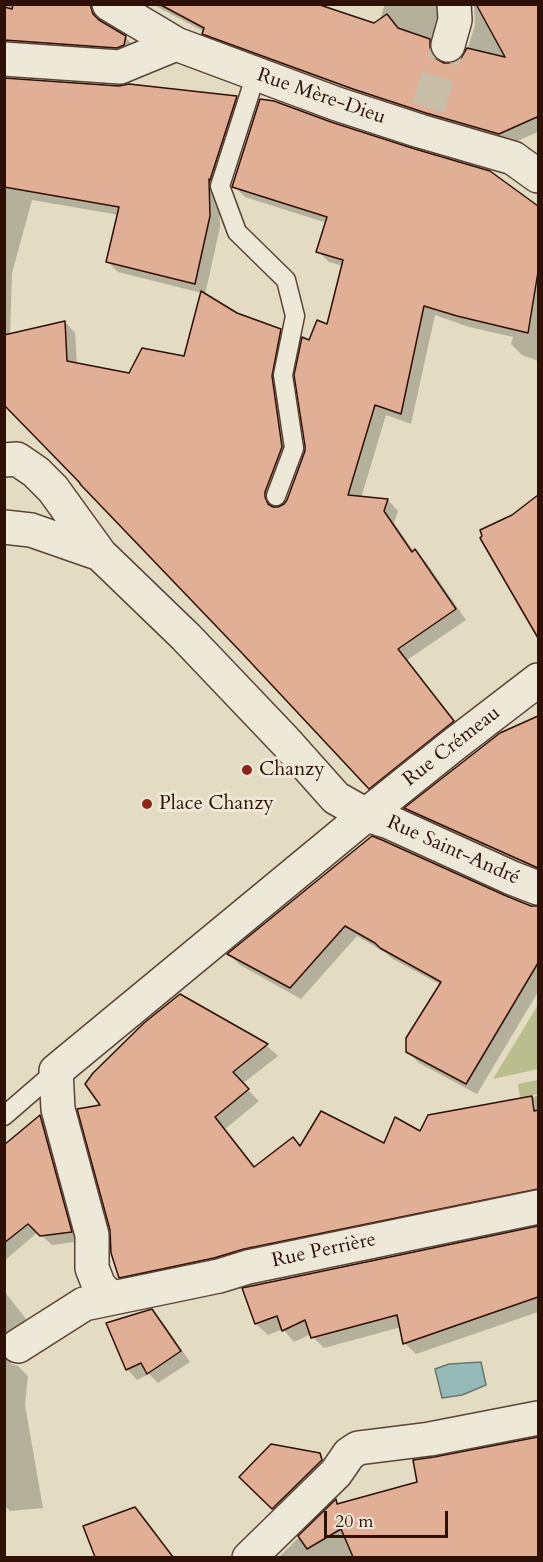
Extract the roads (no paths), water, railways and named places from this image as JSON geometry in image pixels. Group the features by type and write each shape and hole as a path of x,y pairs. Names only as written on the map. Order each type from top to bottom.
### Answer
{"street":[{"name":"Rue Mère-Dieu","path":"109,4 176,44 256,74 337,104 424,119 530,161"},
{"path":"448,45 455,20 454,4"},
{"path":"4,59 120,67 176,44"},
{"path":"4,460 16,459 36,472 53,489 100,554 186,637 336,798 366,814 56,1071 58,1109 92,1235 92,1268 99,1286 111,1298"},
{"path":"4,527 31,530 100,554"},
{"name":"Rue Crémeau","path":"366,814 538,680"},
{"name":"Rue Saint-André","path":"366,814 538,888"},
{"name":"Rue Perrière","path":"18,1346 84,1305 219,1276 248,1267 538,1207"},
{"path":"249,1557 336,1473 349,1454 358,1448 430,1439 538,1418"}],"lane":[{"path":"256,74 220,186 237,232 286,280 295,316 283,375 294,448 276,496"},
{"path":"4,1116 56,1071"}],"water":[{"path":"481,1362 486,1385 462,1395 442,1398 435,1369 449,1364"}],"tunnel":[{"path":"428,108 448,45"}],"place":[{"name":"Chanzy","path":"247,770"},
{"name":"Place Chanzy","path":"147,804"}]}
